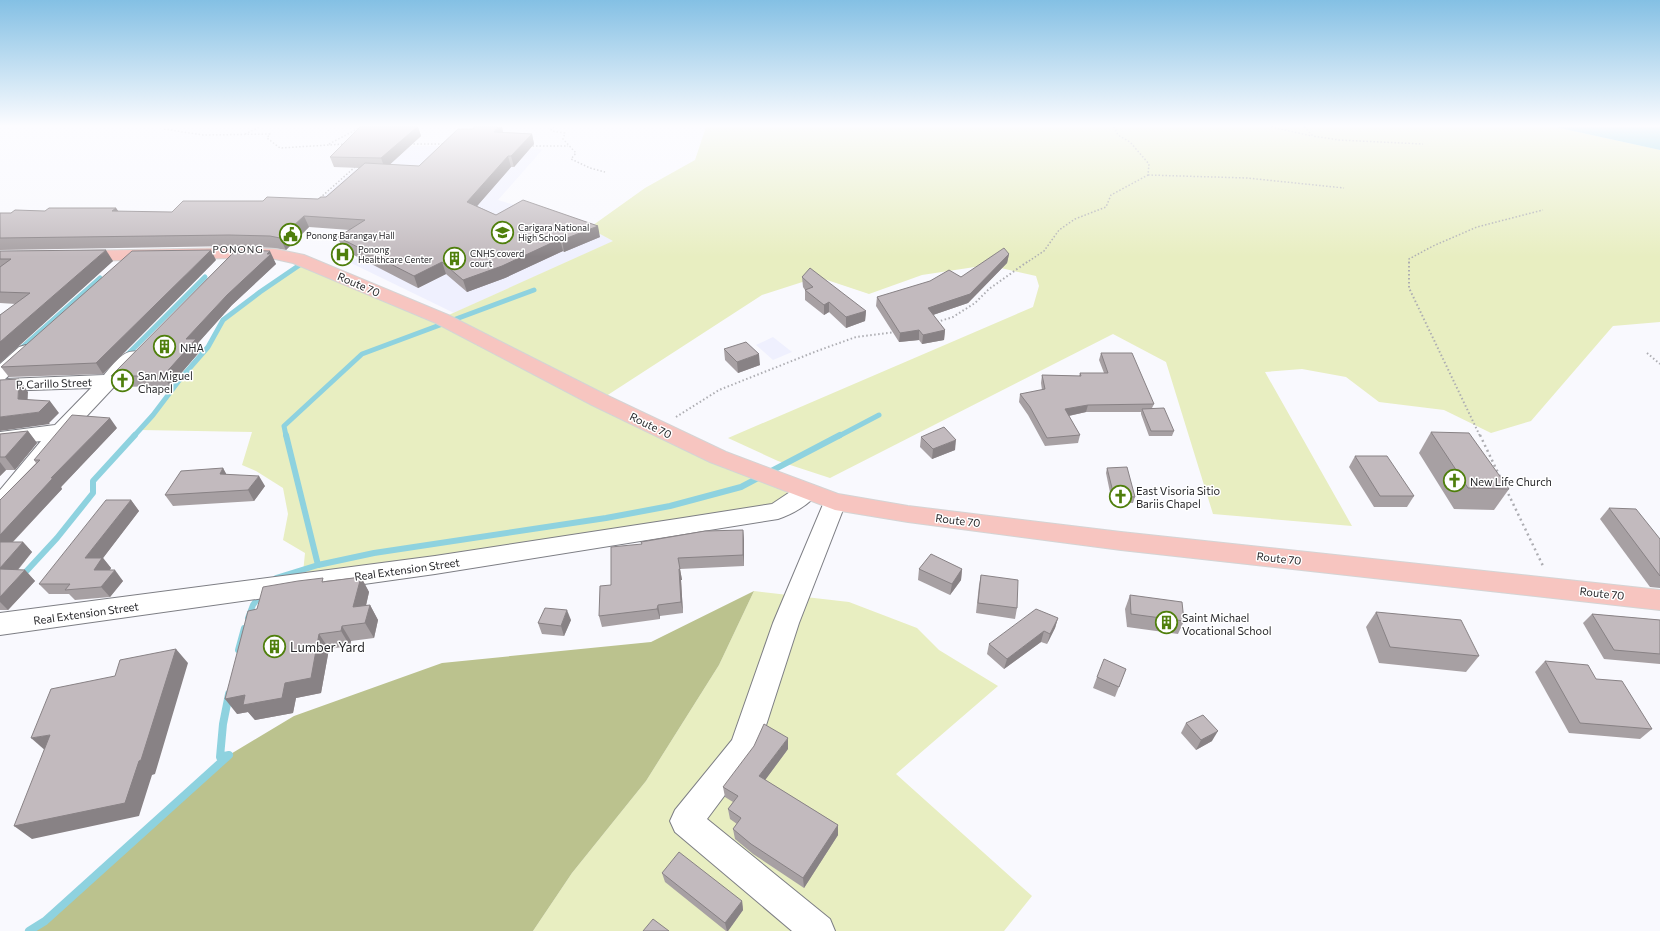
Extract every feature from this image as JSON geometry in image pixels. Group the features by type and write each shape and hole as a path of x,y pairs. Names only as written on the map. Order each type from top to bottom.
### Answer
{"highway":[{"name":"Route 70","path":"62,256 235,253 275,254 305,262 442,318 599,400 718,457 835,502 908,514 1122,541 1660,600"}],"street":[{"path":"219,270 235,253"},
{"path":"114,271 132,255"},
{"path":"0,374 40,338"},
{"path":"0,505 61,431 147,342"},
{"name":"P. Carillo Street","path":"0,384 109,381"},
{"path":"0,439 61,431"},
{"name":"Real Extension Street","path":"0,624 427,566 684,527 778,511 803,490"},
{"path":"818,931 686,821 744,747 786,624 835,502"}],"path":[{"path":"315,202 351,170"},
{"path":"599,170 605,172"},
{"path":"1148,170 1148,175"},
{"path":"930,324 953,317 975,304 989,289 1044,251 1059,230 1075,219 1106,207 1112,195 1148,175 1247,178 1344,188"},
{"path":"1502,481 1409,288 1409,259 1433,246 1476,228 1543,210"},
{"path":"660,429 682,413 719,390 856,337 902,331"},
{"path":"1647,353 1660,364"},
{"path":"1505,488 1554,588"}],"shaded area":[{"name":"Carigara National High School","path":"354,170 524,170 498,200 589,228 614,241 454,313 349,262 406,236 314,205"},
{"path":"773,337 792,352 773,360 756,345"}],"green space":[{"path":"676,170 1660,170 1660,322 1613,326 1531,421 1491,433 1444,410 1379,402 1346,377 1302,369 1265,372 1352,526 1213,514 1166,362 1113,334 830,478 778,461 728,438 1033,307 1039,286 1036,276 988,265 922,275 869,294 818,277 762,295 600,400 807,492 778,511 302,583 305,553 283,540 288,514 283,488 256,471 242,465 252,432 141,430 181,378 208,347 223,320 260,292 305,262 442,318 613,241 589,228 645,188"},
{"path":"754,591 849,602 917,628 939,650 998,686 896,774 1032,896 1004,931 533,931 572,873 646,781 719,665"},
{"path":"754,591 719,665 646,781 572,873 533,931 29,931 45,921 229,755 294,716 442,663 651,642"}],"building":[{"path":"356,170 495,170 467,202 496,215 523,200 598,226 562,240 560,239 502,266 463,280 442,262 414,276 338,237 365,220 304,216 280,238 270,236 229,235 0,238 0,213 11,213 15,210 45,211 49,208 116,208 112,211 172,212 183,201 263,201 267,197 318,199 321,197 326,197"},
{"path":"1004,248 1009,254 970,294 928,308 945,330 923,335 919,330 900,333 877,297 930,281 949,270 961,277"},
{"path":"106,250 0,342 0,315 30,293 0,292 0,267 11,259 0,259 0,251"},
{"path":"211,250 96,363 1,367 132,251"},
{"path":"236,250 270,251 267,254 271,254 227,295 186,339 196,339 163,376 111,376"},
{"path":"810,268 866,311 846,317 829,302 824,305 805,290 813,287 802,277"},
{"path":"746,342 759,354 737,362 724,349"},
{"path":"1101,353 1132,353 1154,404 1088,405 1065,409 1080,435 1047,438 1030,407 1020,394 1045,389 1042,375 1081,376 1080,373 1108,373"},
{"path":"19,379 18,399 50,401 40,412 0,417 0,380"},
{"path":"1164,408 1174,431 1151,431 1142,409"},
{"path":"72,415 110,418 51,478 53,478 0,535 0,500 40,460 34,460"},
{"path":"944,427 956,440 933,449 921,437"},
{"path":"28,431 5,457 0,457 0,434"},
{"path":"1431,432 1469,433 1509,489 1468,488"},
{"path":"1355,456 1387,456 1414,496 1380,496"},
{"path":"1127,467 1135,497 1114,496 1107,468"},
{"path":"223,468 220,474 259,476 248,490 165,495 181,471"},
{"path":"106,500 131,500 85,558 102,558 94,570 115,570 101,587 65,590 70,584 39,584"},
{"path":"1609,508 1636,509 1660,539 1660,576"},
{"path":"743,530 743,555 678,558 680,569 681,602 658,605 657,609 599,616 600,586 611,585 611,547 642,544 641,542 705,531"},
{"path":"0,542 23,542 0,568"},
{"path":"931,554 962,569 952,584 919,569"},
{"path":"0,569 25,570 0,597"},
{"path":"981,575 1018,580 1017,608 978,603"},
{"path":"361,577 353,607 370,605 365,623 342,626 341,631 319,634 311,678 285,683 282,698 243,705 245,695 225,699 248,611 257,609 263,587 323,578 322,582"},
{"path":"1130,595 1182,602 1184,621 1131,614"},
{"path":"545,608 567,610 561,626 538,623"},
{"path":"1036,609 1058,618 1050,634 1044,631 1007,659 989,644"},
{"path":"1376,612 1461,620 1479,656 1390,647"},
{"path":"1592,614 1660,620 1660,654 1614,650"},
{"path":"176,649 141,760 139,761 125,803 14,826 50,735 31,738 51,689 115,676 120,660"},
{"path":"1104,659 1126,669 1119,687 1097,677"},
{"path":"1545,661 1588,665 1596,679 1622,681 1652,729 1580,723"},
{"path":"1203,715 1218,731 1201,740 1186,723"},
{"path":"764,724 788,738 759,776 838,825 803,878 751,844 733,829 741,818 728,809 738,796 723,787 754,746"},
{"path":"679,852 742,901 725,923 662,873"},
{"path":"653,919 669,931 643,931"}],"waterway":[{"path":"134,436 208,347 223,320 260,292 304,262"},
{"path":"124,358 205,277"},
{"path":"19,350 100,278"},
{"path":"286,436 284,426 362,354 534,290"},
{"path":"839,436 879,415"},
{"path":"21,577 57,538 93,493 93,481 135,435"},
{"path":"286,435 318,565"},
{"path":"318,565 374,553 606,518 670,506 741,487 840,435"},
{"path":"276,578 318,565"},
{"path":"248,618 253,605 258,598"},
{"path":"238,650 244,628"},
{"path":"29,931 45,921 229,755 220,757 223,724 229,694"}],"place":[{"name":"Carigara National High School","path":"503,232"},
{"name":"Ponong Barangay Hall","path":"291,235"},
{"name":"Ponong Healthcare Center","path":"343,254"},
{"name":"CNHS coverd court","path":"455,258"},
{"name":"NHA","path":"165,347"},
{"name":"San Miguel Chapel","path":"123,381"},
{"name":"New Life Church","path":"1455,481"},
{"name":"East Visoria Sitio Bariis Chapel","path":"1121,496"},
{"name":"Saint Michael Vocational School","path":"1166,623"},
{"name":"Lumber Yard","path":"275,647"}],"district":[{"name":"PONONG","path":"238,249"}]}
